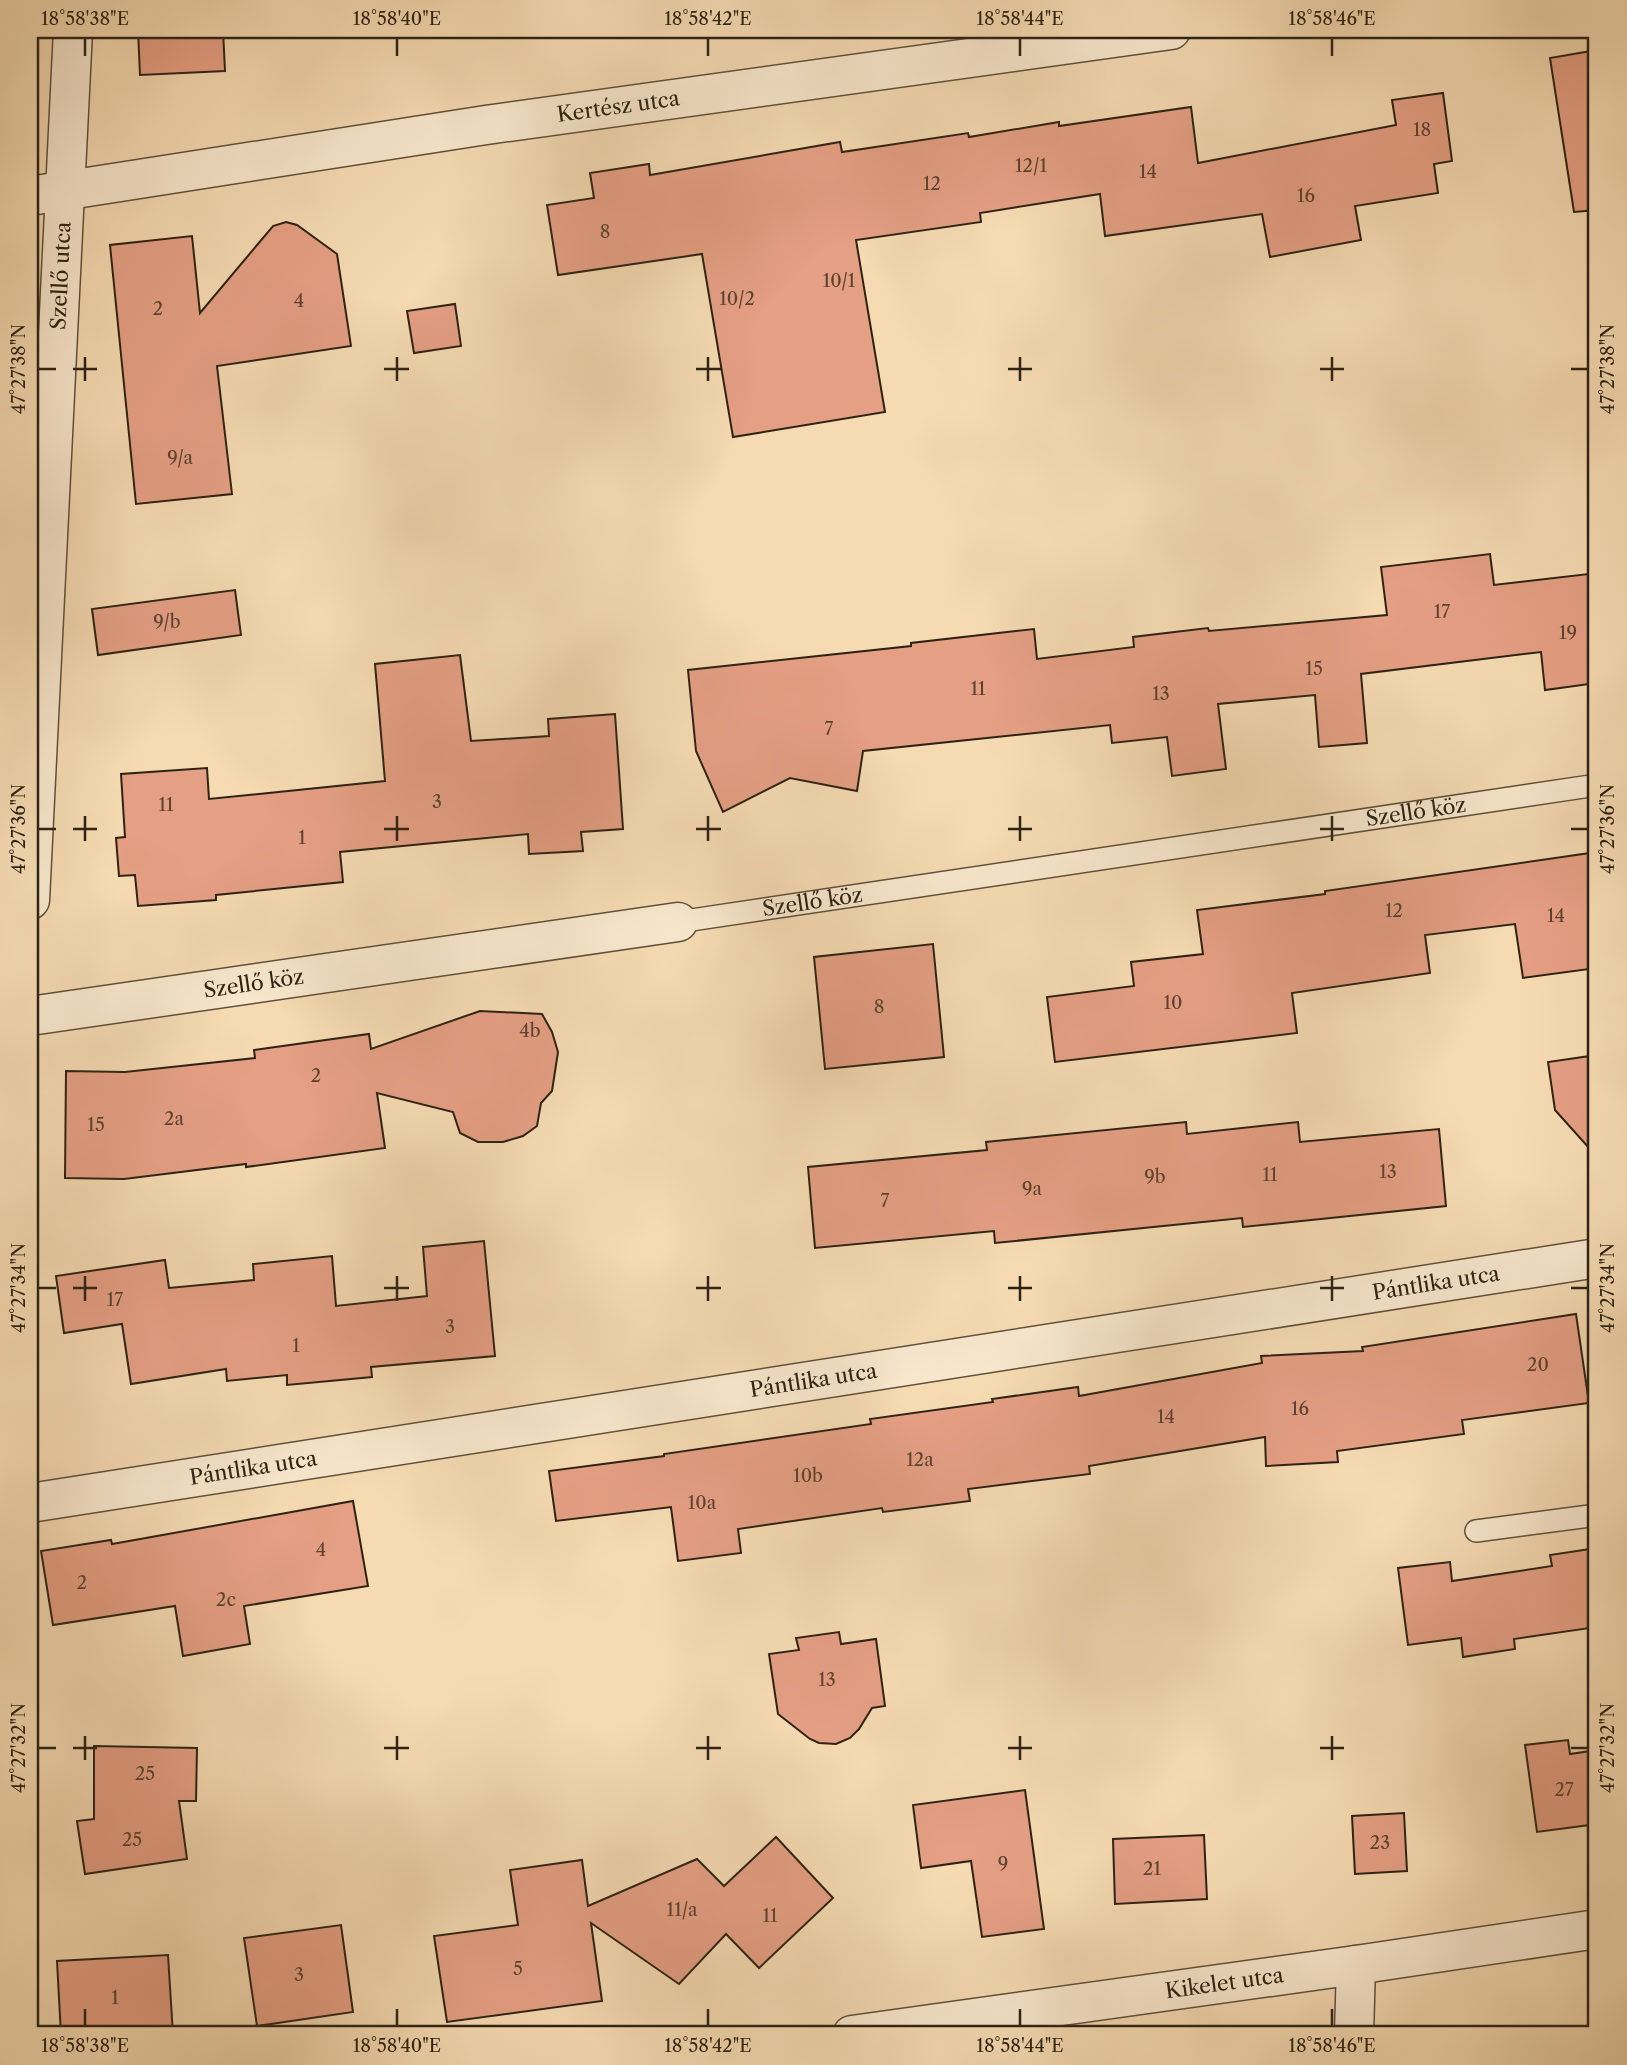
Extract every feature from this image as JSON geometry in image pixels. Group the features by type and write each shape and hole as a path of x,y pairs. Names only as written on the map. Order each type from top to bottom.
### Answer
{"street":[{"name":"Szellő utca","path":"30,900 48,193 73,30"},
{"name":"Kertész utca","path":"48,193 486,125 1171,30"},
{"name":"Szellő köz","path":"30,1016 678,922"},
{"name":"Pántlika utca","path":"30,1503 1597,1258"},
{"name":"Kikelet utca","path":"852,2035 1597,1929"},
{"path":"1354,2035 1356,1965"}],"lane":[{"name":"Szellő köz","path":"678,922 1597,785"},
{"path":"1476,1531 1597,1515"}],"building":[{"path":"138,30 223,30 225,71 140,75"},
{"path":"1597,50 1597,210 1574,212 1550,58"},
{"path":"1443,93 1452,161 1434,164 1438,193 1355,206 1361,240 1270,257 1262,214 1105,236 1100,194 980,213 981,222 856,240 885,412 733,437 702,254 558,275 547,205 594,198 590,173 649,164 650,175 840,142 842,152 968,133 969,137 1059,122 1059,126 1191,107 1198,163 1396,125 1392,100"},
{"path":"286,222 297,225 337,254 351,346 217,366 232,494 136,504 110,245 192,236 200,313 273,226"},
{"path":"455,304 461,346 414,353 407,311"},
{"path":"1490,554 1494,585 1597,573 1597,683 1545,690 1541,652 1361,674 1367,743 1319,747 1315,695 1218,704 1226,769 1172,776 1167,737 1112,743 1110,725 863,751 857,791 790,778 723,812 696,751 688,670 911,646 911,643 1034,629 1037,659 1134,647 1133,637 1208,628 1209,631 1387,615 1381,567"},
{"path":"235,590 241,635 98,655 92,609"},
{"path":"460,655 471,741 549,736 548,719 615,714 623,829 581,832 583,851 529,854 528,834 340,852 343,882 216,895 216,900 138,906 135,875 119,876 116,838 125,837 121,774 207,768 209,799 385,781 375,664"},
{"path":"1597,852 1597,968 1523,978 1515,924 1425,935 1430,973 1292,993 1297,1033 1055,1062 1047,997 1134,986 1131,962 1203,954 1197,910 1325,894 1325,891"},
{"path":"933,944 944,1057 825,1069 814,957"},
{"path":"480,1011 542,1014 552,1032 558,1052 552,1091 541,1103 537,1126 523,1136 503,1142 478,1142 460,1133 453,1112 377,1093 385,1148 246,1167 246,1164 124,1179 65,1178 66,1071 125,1072 255,1058 254,1050 369,1034 371,1049"},
{"path":"1597,1055 1597,1157 1555,1110 1548,1062"},
{"path":"1186,1122 1187,1134 1298,1122 1300,1142 1439,1129 1446,1206 1243,1227 1242,1218 995,1243 994,1231 815,1248 808,1167 987,1150 986,1142"},
{"path":"484,1241 495,1356 371,1367 372,1377 287,1385 287,1375 227,1381 226,1369 131,1384 122,1324 64,1333 56,1276 165,1260 169,1288 254,1280 253,1264 332,1256 336,1306 427,1296 423,1247"},
{"path":"1576,1314 1589,1403 1462,1420 1464,1434 1337,1451 1338,1462 1266,1466 1265,1437 1089,1466 1090,1474 968,1489 970,1501 883,1512 882,1508 738,1529 741,1553 678,1561 671,1507 556,1521 549,1471 871,1424 870,1419 993,1402 992,1399 1078,1387 1079,1396 1262,1363 1261,1356 1363,1351 1362,1347"},
{"path":"353,1501 368,1586 244,1606 250,1644 183,1656 175,1606 53,1625 41,1551 111,1540 112,1544"},
{"path":"1597,1548 1597,1627 1514,1639 1515,1649 1463,1657 1461,1638 1408,1645 1398,1568 1450,1562 1452,1581 1552,1566 1550,1555"},
{"path":"839,1632 841,1644 876,1639 885,1706 872,1708 850,1738 836,1744 819,1743 778,1714 769,1654 799,1650 796,1638"},
{"path":"1568,1740 1570,1754 1597,1750 1597,1824 1537,1832 1525,1745"},
{"path":"94,1746 197,1748 196,1801 179,1801 187,1859 85,1874 77,1821 94,1819"},
{"path":"1025,1790 1044,1929 982,1937 971,1861 921,1868 913,1805"},
{"path":"1404,1813 1407,1871 1355,1874 1352,1816"},
{"path":"1204,1835 1207,1899 1115,1904 1113,1839"},
{"path":"776,1837 833,1898 759,1968 726,1934 679,1984 591,1923 602,2001 447,2022 434,1936 518,1925 510,1870 582,1860 588,1906 697,1859 724,1886"},
{"path":"341,1925 353,2012 257,2026 244,1938"},
{"path":"168,1955 173,2035 61,2035 57,1961"}]}
